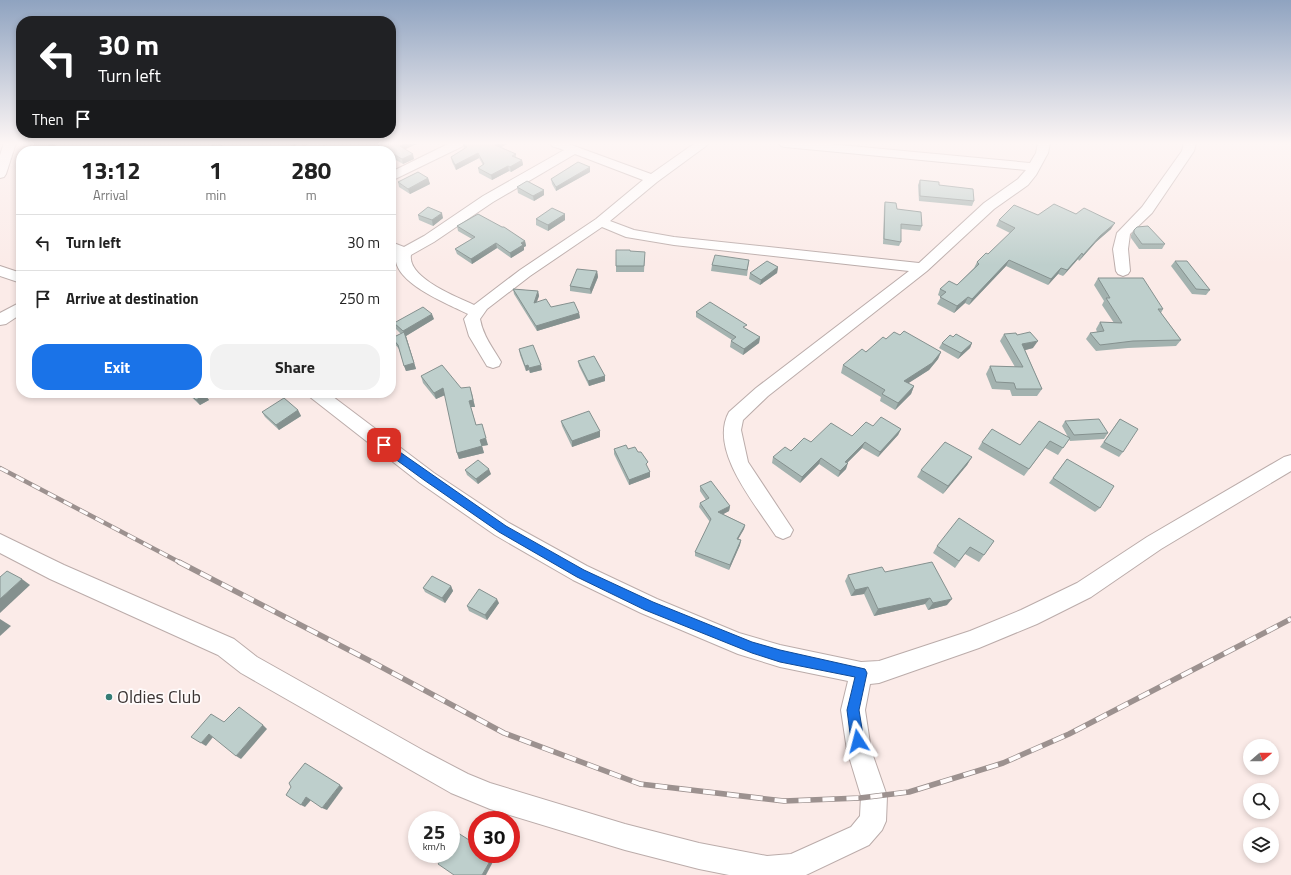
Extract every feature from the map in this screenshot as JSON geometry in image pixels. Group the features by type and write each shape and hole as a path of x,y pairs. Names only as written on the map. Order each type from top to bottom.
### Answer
{"street":[{"path":"477,312 438,294 418,281 404,265 397,250 429,239 488,199 514,184"},
{"path":"493,362 477,336 473,326 472,319 482,306 525,273 601,222 647,184"},
{"path":"783,530 739,464 734,449 732,430 735,417 768,388 922,268 990,206 1020,184"},
{"path":"1123,271 1120,240 1122,234 1142,217 1165,184"},
{"path":"601,222 631,234 674,241 922,268"},
{"path":"0,271 16,276"},
{"path":"0,320 16,310"},
{"path":"323,398 427,478 490,520 580,573 649,606 738,643 780,656 861,673 879,672 899,666 972,641 1030,617 1084,590 1154,543 1291,462"},
{"path":"0,543 57,572 226,647 249,665 460,784 490,796 625,837 699,856 767,869 785,869 793,867 860,836 873,821 874,796 859,750 853,710 861,673"}],"building":[{"path":"401,184 417,184 408,189"},
{"path":"522,184 532,184 544,190 533,196 517,187"},
{"path":"554,184 561,184 556,187"},
{"path":"920,184 939,184 973,189 974,201 920,196"},
{"path":"885,202 896,203 897,209 921,212 922,226 901,224 901,242 884,239"},
{"path":"1054,204 1076,214 1084,208 1115,223 1100,236 1083,255 1082,253 1067,270 1061,268 1051,279 1009,260 972,299 968,297 957,306 940,297 946,292 940,289 949,281 957,285 979,264 977,262 986,253 988,254 1015,228 999,220 1014,205 1038,215"},
{"path":"428,207 442,213 432,220 418,215"},
{"path":"552,208 565,214 548,225 536,219"},
{"path":"478,214 504,227 525,241 521,243 523,245 510,253 496,243 471,259 455,249 475,237 457,226"},
{"path":"1148,226 1165,244 1142,244 1134,233 1134,230 1137,227"},
{"path":"616,250 645,252 644,266 616,266"},
{"path":"715,255 749,260 747,270 712,265"},
{"path":"767,261 778,267 761,280 750,273"},
{"path":"1175,261 1187,261 1210,290 1196,289"},
{"path":"577,269 597,271 590,289 570,286"},
{"path":"1098,278 1143,278 1163,309 1158,309 1181,340 1133,341 1100,345 1090,333 1104,331 1100,322 1122,323 1106,298 1110,298"},
{"path":"513,289 538,291 534,303 546,299 551,307 574,302 579,313 536,326"},
{"path":"710,302 747,325 743,327 760,337 744,349 731,341 736,337 696,312"},
{"path":"423,307 432,314 403,331 396,325 396,322"},
{"path":"904,331 941,352 932,363 904,381 914,386 898,403 882,394 885,390 843,365 862,349 866,352 883,337 886,339 894,332 900,335"},
{"path":"404,332 414,363 404,366 396,343 396,336"},
{"path":"1030,332 1038,341 1022,344 1042,389 1016,389 1014,383 996,382 990,366 1023,367 1004,334 1016,333 1017,335"},
{"path":"956,334 972,343 961,353 942,343 950,335 953,337"},
{"path":"533,345 541,365 529,368 528,365 525,366 519,349"},
{"path":"594,356 605,376 588,381 578,361"},
{"path":"442,365 461,388 470,387 473,400 469,401 476,425 482,424 486,438 480,440 482,446 457,453 443,388 434,393 421,376"},
{"path":"284,398 298,410 276,425 262,412"},
{"path":"589,411 600,431 572,441 561,421"},
{"path":"881,417 901,429 880,452 865,442 845,462 848,463 840,471 821,458 802,477 773,457 785,447 791,451 804,438 811,442 831,423 852,436 866,422 873,426"},
{"path":"1099,419 1108,433 1074,435 1065,421"},
{"path":"1120,419 1138,429 1123,452 1104,442"},
{"path":"1039,421 1070,438 1063,448 1050,441 1029,469 982,442 992,429 1020,445"},
{"path":"945,442 972,457 948,486 921,470"},
{"path":"626,445 628,449 635,447 638,452 641,452 648,462 646,464 650,472 629,480 614,449"},
{"path":"1067,459 1114,486 1100,508 1053,478"},
{"path":"478,460 489,469 476,479 465,470"},
{"path":"711,481 730,506 718,512 745,525 737,539 741,540 730,565 695,552 711,519 700,503 709,498 700,486"},
{"path":"959,518 994,541 984,555 970,547 959,561 937,546"},
{"path":"932,562 952,599 933,603 930,598 878,609 868,587 855,590 848,575 882,567 885,572"},
{"path":"7,571 22,579 0,599 0,577"},
{"path":"432,576 451,586 442,598 423,588"},
{"path":"479,589 497,599 485,615 467,606"},
{"path":"239,707 263,725 236,756 209,734 201,743 191,737 211,714 224,722"},
{"path":"305,763 340,785 322,808 306,797 301,805 286,795 291,787 289,783"},
{"path":"460,834 468,839 468,863 489,863 482,875 454,875 438,864 460,863"}],"railway":[{"path":"0,468 181,563"},
{"path":"179,562 374,663 504,733 640,784 784,801 860,798 909,792 1003,763 1069,734 1291,619"}],"place":[{"name":"Oldies Club","path":"109,697"}],"route":[{"path":"384,445 427,478 502,529 580,573 649,606 738,643 780,656 861,673 853,710 858,741"}]}
